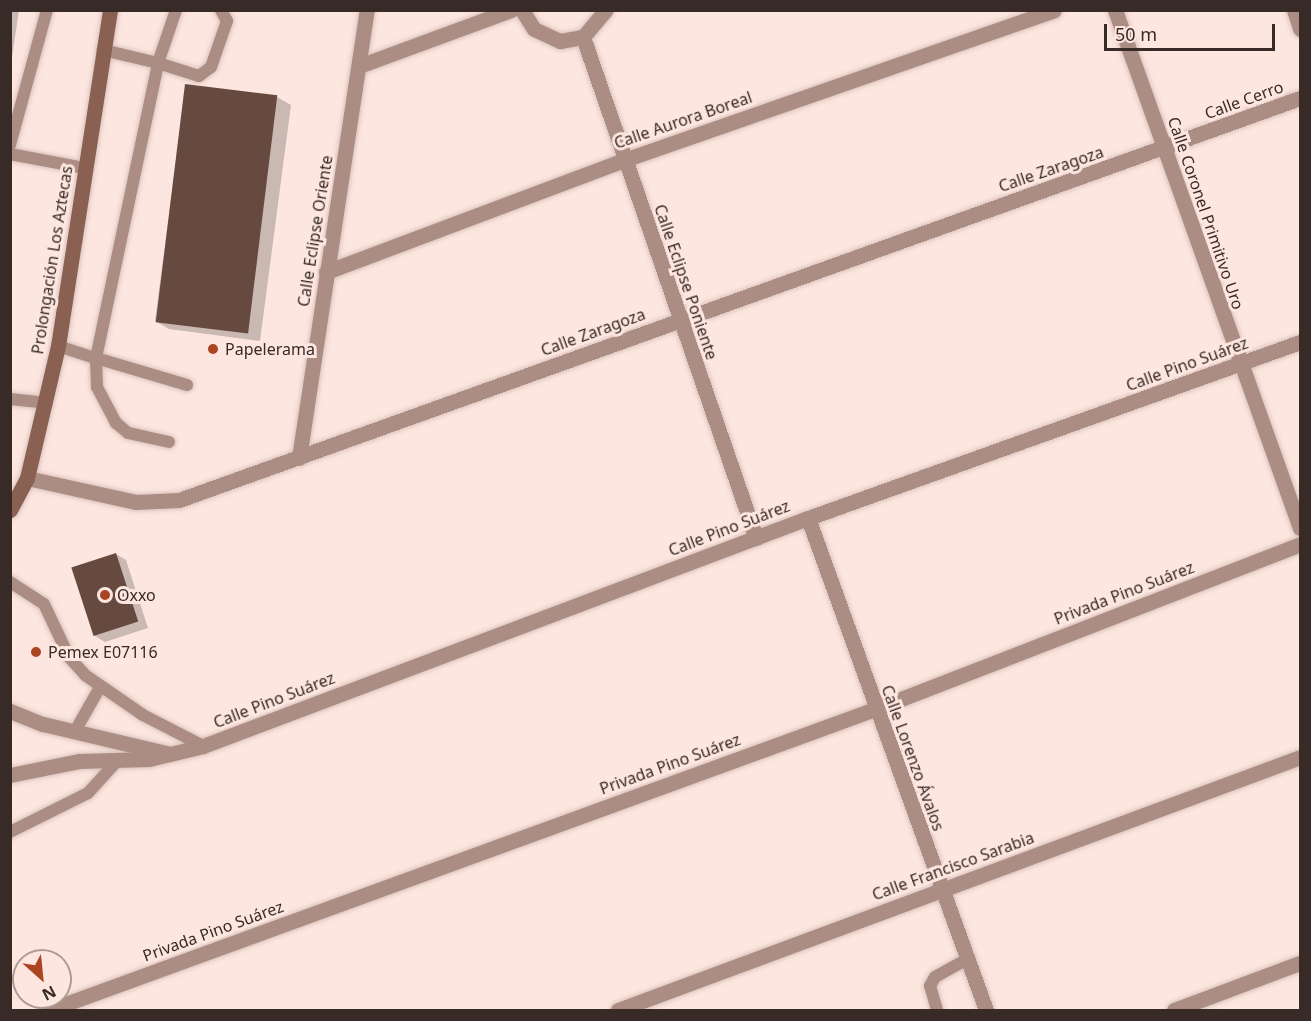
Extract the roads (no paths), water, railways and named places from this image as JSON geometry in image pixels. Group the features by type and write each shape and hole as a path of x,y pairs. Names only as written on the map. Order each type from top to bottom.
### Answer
{"main road":[{"name":"Prolongación Los Aztecas","path":"10,510 27,478 47,403 58,346 110,10"}],"street":[{"name":"Calle Eclipse Oriente","path":"299,458 367,10"},
{"path":"359,66 511,10"},
{"path":"522,10 547,38 583,37 606,10"},
{"name":"Calle Aurora Boreal","path":"326,272 624,160 1054,10"},
{"name":"Calle Coronel Primitivo Uro","path":"1115,10 1166,147 1238,365 1300,528"},
{"path":"1294,10 1300,29"},
{"name":"Calle Eclipse Poniente","path":"583,37 756,538"},
{"name":"Calle Cerro","path":"1166,147 1300,98"},
{"name":"Calle Zaragoza","path":"27,478 136,502 179,500 1166,147"},
{"name":"Calle Pino Suárez","path":"10,775 79,761 117,761 173,755 203,746 808,518 1300,342"},
{"name":"Calle Lorenzo Ávalos","path":"808,518 875,709 986,1011"},
{"name":"Privada Pino Suárez","path":"49,1011 875,709 1300,544"},
{"name":"Calle Pino Suárez","path":"10,711 74,733 173,755"},
{"name":"Calle Francisco Sarabia","path":"618,1011 1300,757"},
{"path":"1174,1011 1300,963"}],"lane":[{"path":"10,145 47,10"},
{"path":"169,442 128,433 116,423 97,387 96,358 158,63 176,10"},
{"path":"103,50 158,63 199,76 208,73 227,21 221,10"},
{"path":"10,154 84,168"},
{"path":"58,346 187,385"},
{"path":"10,399 47,403"},
{"path":"10,582 44,604 69,657 100,687 203,746"},
{"path":"74,733 100,687"},
{"path":"10,832 88,793 117,761"},
{"path":"937,1011 930,986 935,978 967,959"}],"place":[{"name":"Papelerama","path":"213,349"},
{"name":"Oxxo","path":"105,595"},
{"name":"Pemex E07116","path":"36,652"}]}
